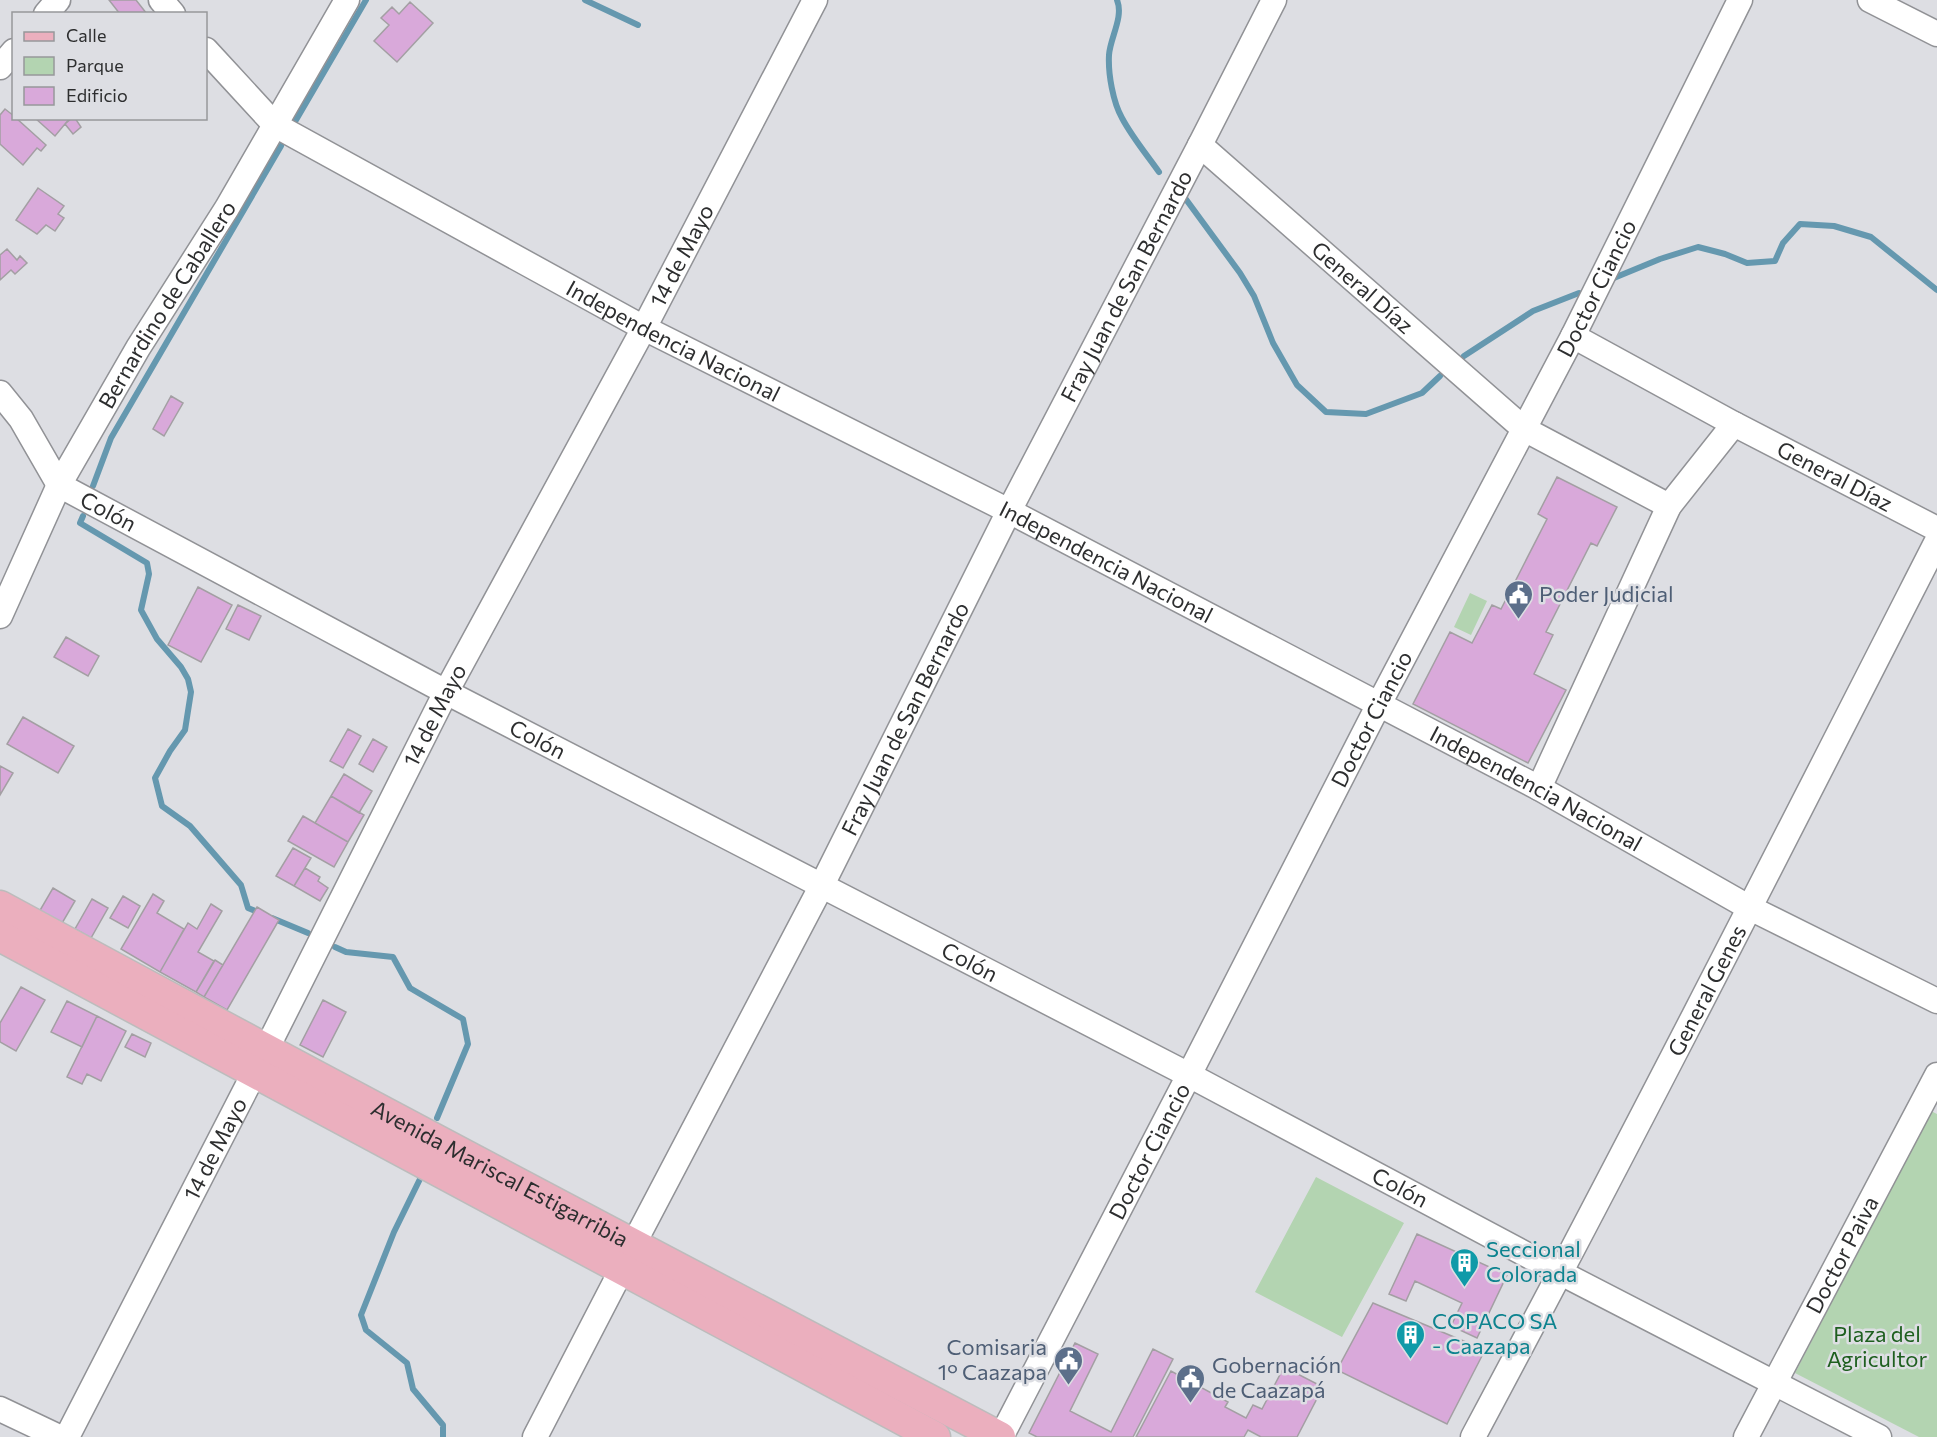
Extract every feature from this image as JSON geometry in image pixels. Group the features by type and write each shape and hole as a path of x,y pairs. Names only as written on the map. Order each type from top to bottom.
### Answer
{"main road":[{"name":"Avenida Mariscal Estigarribia","path":"0,906 260,1061"},
{"name":"Avenida Mariscal Estigarribia","path":"0,936 260,1061 627,1257 935,1437"},
{"name":"Avenida Mariscal Estigarribia","path":"627,1257 1000,1437"}],"street":[{"path":"48,12 58,0"},
{"path":"161,0 171,12"},
{"name":"Bernardino de Caballero","path":"0,616 59,485 138,348 227,208 347,0"},
{"name":"14 de Mayo","path":"67,1437 446,692 644,328 815,0"},
{"name":"Fray Juan de San Bernardo","path":"535,1437 822,885 1009,511 1274,0"},
{"name":"Doctor Ciancio","path":"1000,1437 1379,704 1573,336 1740,0"},
{"path":"1870,0 1937,34"},
{"name":"Independencia Nacional","path":"207,51 275,125 644,328 1009,511 1539,788 1750,908 1937,1001"},
{"path":"0,67 12,53"},
{"name":"General Díaz","path":"1200,145 1524,429 1669,506"},
{"name":"General Díaz","path":"1573,336 1734,424 1937,529"},
{"path":"0,393 21,419 59,485"},
{"path":"1539,788 1669,506 1734,424"},
{"name":"Colón","path":"59,485 446,692 1189,1075 1561,1273 1879,1437"},
{"name":"General Genes","path":"1473,1437 1561,1273 1937,541"},
{"name":"Doctor Paiva","path":"1746,1437 1937,1075"},
{"path":"0,1409 59,1437"}],"green space":[{"path":"1470,593 1487,601 1471,635 1454,627"},
{"name":"Plaza del Agricultor","path":"1931,1111 1937,1114 1937,1437 1919,1437 1795,1373"},
{"path":"1316,1177 1404,1223 1342,1337 1255,1292"}],"building":[{"path":"109,0 136,0 145,12 118,12"},
{"path":"410,2 433,23 397,62 374,41 389,25 381,18 392,7 399,14"},
{"path":"5,109 12,114 12,120 18,120 46,145 41,151 37,148 23,165 0,144 0,115"},
{"path":"37,120 68,120 55,136"},
{"path":"70,120 76,120 81,127 73,134 65,124"},
{"path":"38,188 64,206 58,214 64,218 55,231 46,225 37,234 16,220"},
{"path":"7,249 17,260 20,256 27,263 15,274 11,270 0,280 0,255"},
{"path":"171,396 183,403 164,436 153,429"},
{"name":"Poder Judicial","path":"1557,477 1617,507 1597,546 1591,543 1546,632 1553,635 1534,674 1566,690 1528,763 1413,704 1450,632 1472,643 1492,605 1501,609 1547,519 1538,514"},
{"path":"198,587 232,605 201,662 168,645"},
{"path":"238,605 261,616 249,640 226,629"},
{"path":"66,637 99,656 88,676 54,657"},
{"path":"23,717 74,746 58,773 7,744"},
{"path":"348,729 361,736 343,768 330,761"},
{"path":"373,739 387,747 373,772 359,764"},
{"path":"0,766 13,773 0,795"},
{"path":"344,774 372,791 359,813 331,796"},
{"path":"331,796 364,815 348,842 315,823"},
{"path":"303,816 348,842 334,867 288,841"},
{"path":"293,848 311,858 294,886 276,876"},
{"path":"305,868 320,877 318,881 328,888 320,901 294,886"},
{"path":"53,888 75,901 61,925 39,912"},
{"path":"153,894 164,901 157,913 184,929 160,972 121,949"},
{"path":"123,896 140,906 128,928 110,918"},
{"path":"92,899 108,908 91,938 75,929"},
{"path":"211,904 222,911 198,952 214,961 196,992 160,972 188,923 197,929"},
{"path":"257,907 279,920 227,1010 204,997"},
{"path":"215,960 223,965 204,997 196,992"},
{"path":"21,987 45,1000 16,1051 0,1042 0,1023"},
{"path":"323,1000 346,1012 323,1057 300,1045"},
{"path":"67,1001 97,1016 82,1047 51,1032"},
{"path":"97,1016 126,1031 101,1081 87,1074 82,1084 67,1077"},
{"path":"132,1034 151,1043 145,1057 125,1047"},
{"name":"Seccional Colorada","path":"1417,1234 1507,1275 1477,1338 1451,1326 1462,1303 1415,1281 1406,1301 1389,1294"},
{"name":"COPACO SA - Caazapa","path":"1373,1303 1485,1350 1447,1424 1337,1370"},
{"name":"Comisaria 1° Caazapa","path":"1075,1343 1098,1354 1070,1411 1111,1432 1153,1349 1173,1359 1133,1437 1037,1437 1029,1433"},
{"name":"Gobernación de Caazapá","path":"1284,1367 1323,1387 1297,1437 1261,1437 1248,1430 1244,1437 1136,1437 1171,1371 1228,1402 1225,1407 1246,1418 1253,1405 1262,1409"}],"waterway":[{"path":"296,120 366,0"},
{"path":"585,0 638,25"},
{"path":"1117,0 1119,13 1109,55 1110,79 1114,96 1126,125 1159,172"},
{"path":"93,486 111,438 281,146"},
{"path":"1185,198 1254,296 1273,343 1297,385 1326,412 1366,414 1422,393 1440,376"},
{"path":"1609,280 1660,259 1698,247 1747,263 1775,261 1783,243 1800,224 1834,226 1871,237 1937,290"},
{"path":"1464,356 1533,311 1579,293"},
{"path":"83,516 80,523 147,563 149,574 141,610 157,639 181,667 188,679 191,692 185,730 155,778 162,806 190,826 241,885 248,908 260,913"},
{"path":"272,918 308,933"},
{"path":"335,947 346,952 393,957 410,988 463,1019 468,1044 437,1118"},
{"path":"420,1179 394,1232 361,1315 366,1330 407,1363 413,1389 443,1425 443,1437"}],"place":[{"name":"Poder Judicial","path":"1518,620"},
{"name":"Seccional Colorada","path":"1465,1288"},
{"name":"COPACO SA - Caazapa","path":"1411,1360"},
{"name":"Comisaria 1° Caazapa","path":"1068,1386"},
{"name":"Gobernación de Caazapá","path":"1191,1404"}]}
